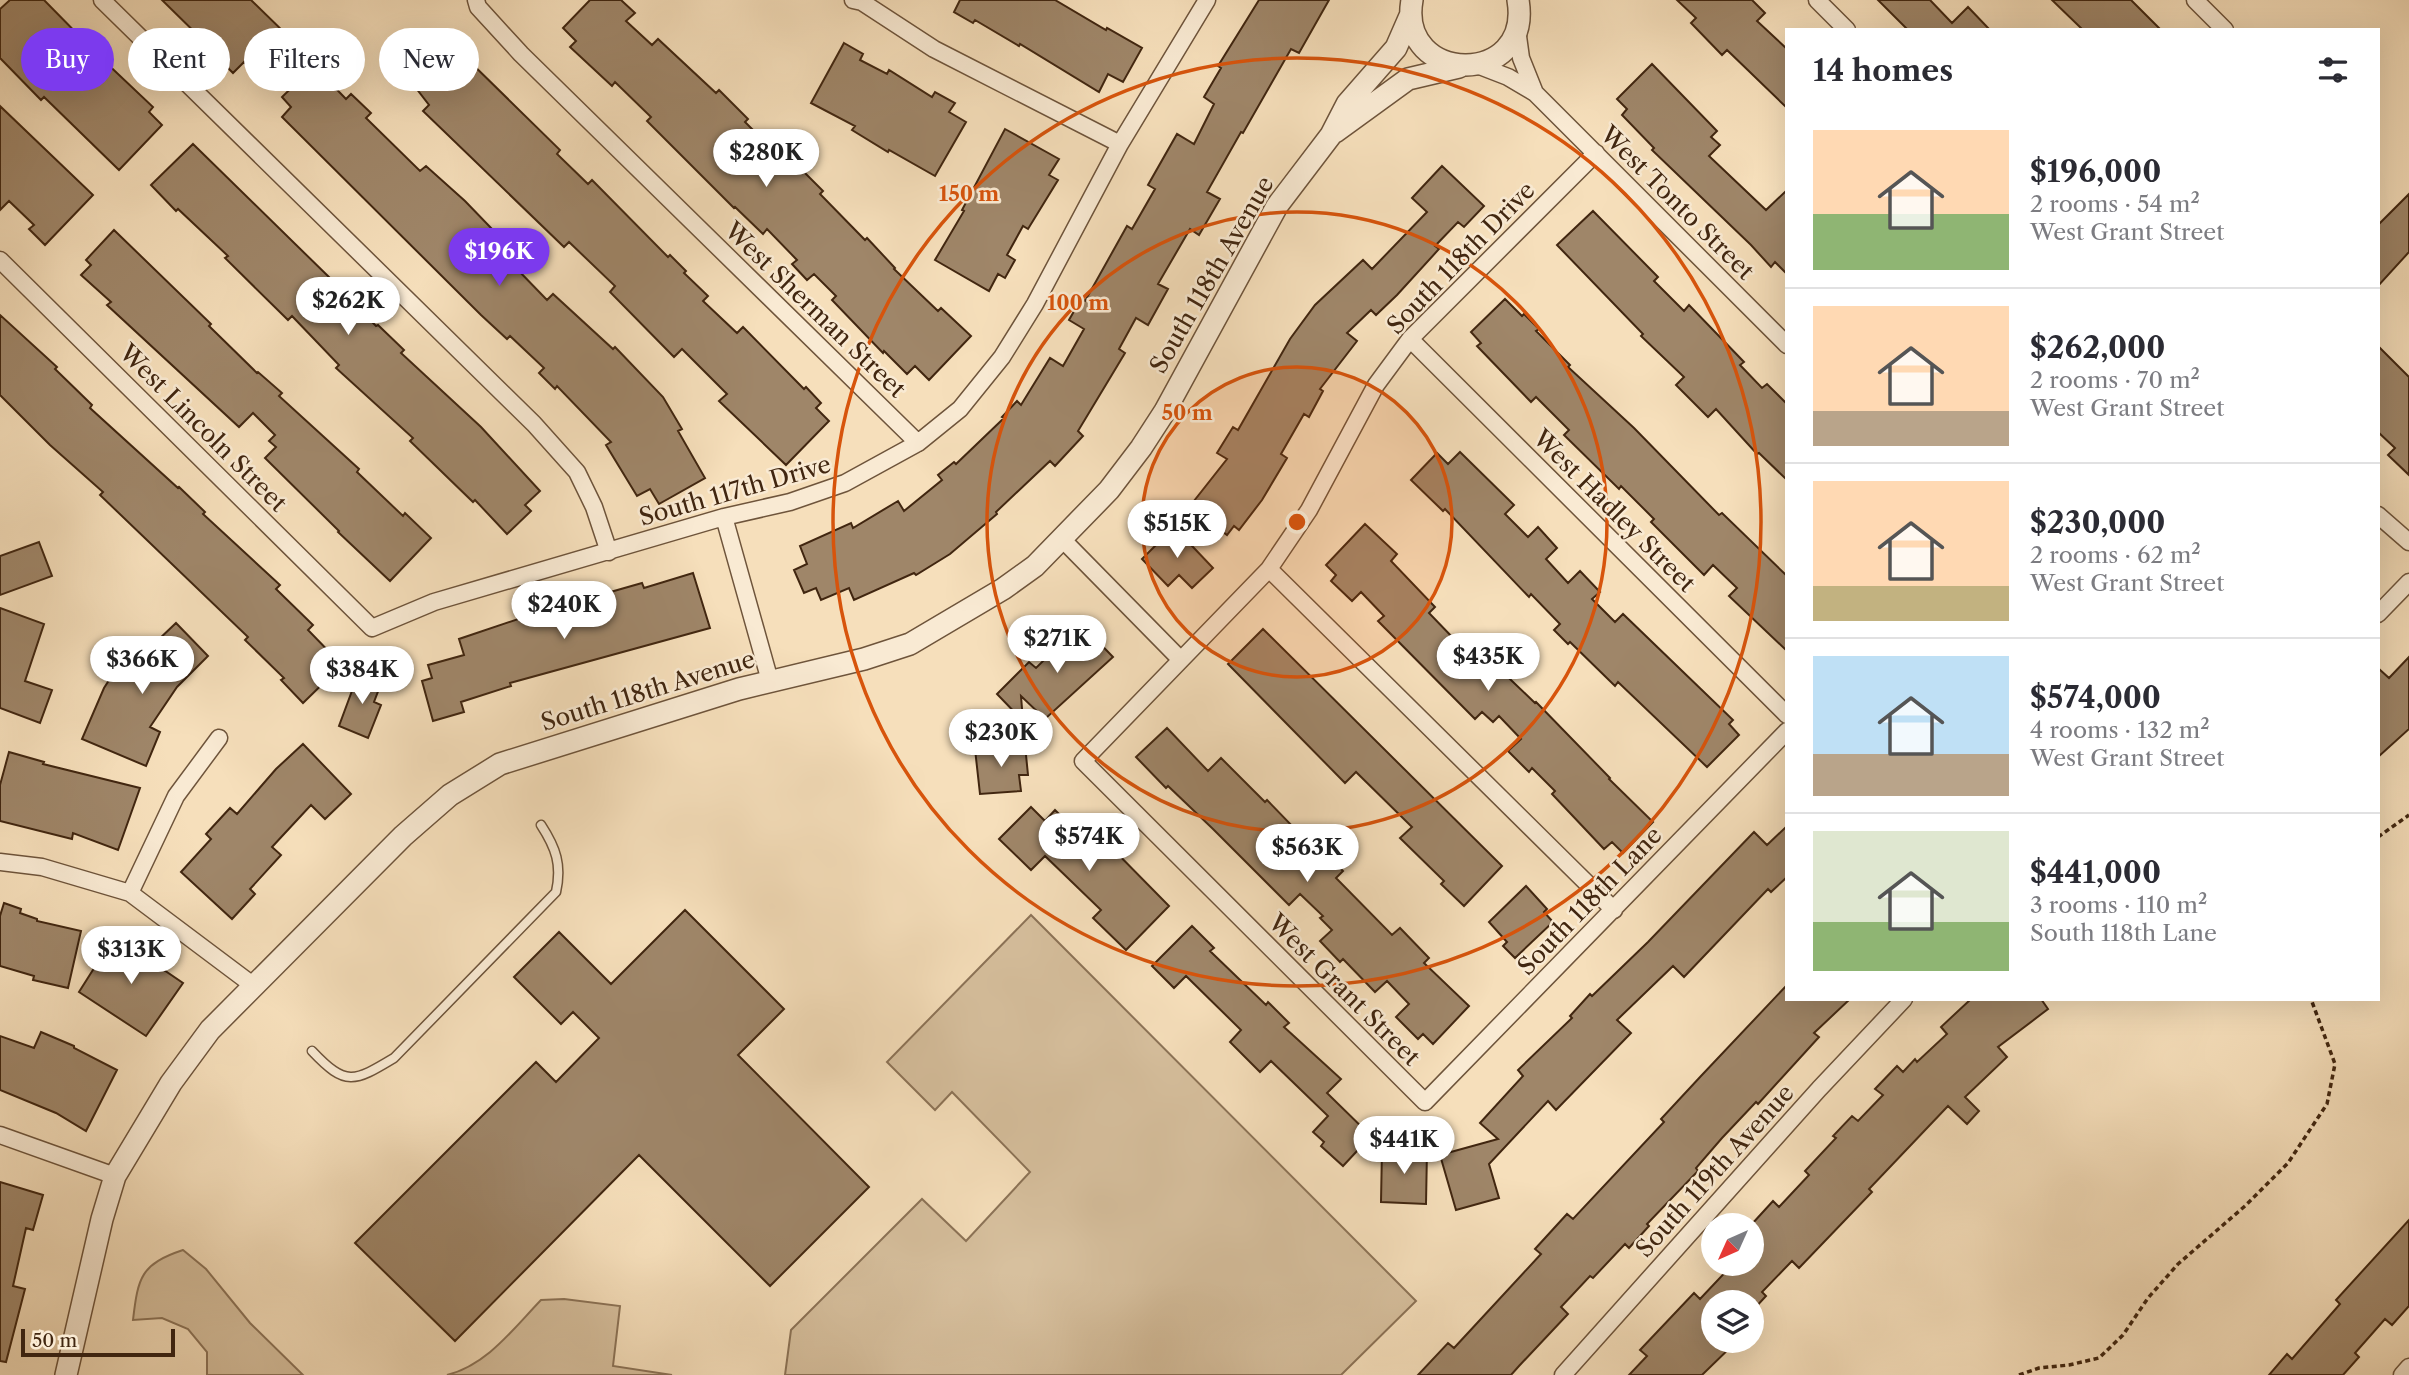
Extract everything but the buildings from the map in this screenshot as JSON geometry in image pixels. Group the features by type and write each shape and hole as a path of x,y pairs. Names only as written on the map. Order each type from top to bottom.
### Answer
{"street":[{"path":"102,0 534,424 577,472 594,507 609,552"},
{"name":"West Sherman Street","path":"475,0 478,7 521,54 918,443"},
{"path":"853,0 862,2 934,49 1120,144"},
{"name":"South 117th Drive","path":"372,628 434,602 724,517 790,502 845,483 918,443 960,409 1002,357 1035,304 1120,144 1207,0"},
{"path":"1817,0 1845,28"},
{"path":"2195,0 2223,28"},
{"path":"1411,8 1414,31 1421,45 1446,63 1469,66 1494,58 1508,46 1521,10"},
{"name":"South 118th Avenue","path":"66,1375 102,1219 115,1176 179,1072 210,1030 423,817 484,772 500,764 739,689 864,659 910,644 1003,589 1035,566 1109,490 1141,448 1165,411 1277,206 1331,135 1347,104 1396,48 1411,8"},
{"name":"West Tonto Street","path":"1521,10 1521,58 1535,93"},
{"name":"South 118th Avenue","path":"1331,135 1408,79 1429,72 1469,66"},
{"name":"West Tonto Street","path":"1469,66 1508,77 1535,93 1785,343"},
{"name":"South 118th Drive","path":"1083,761 1269,569 1309,510 1376,385 1410,339 1596,153"},
{"name":"West Lincoln Street","path":"0,260 372,628"},
{"name":"West Hadley Street","path":"1410,339 1785,713"},
{"path":"724,517 770,681"},
{"path":"2380,517 2409,542"},
{"path":"1063,540 1180,659"},
{"path":"1269,569 1614,910"},
{"path":"2380,612 2409,582"},
{"name":"South 118th Lane","path":"1425,1102 1785,733"},
{"path":"130,893 176,796 219,738"},
{"name":"West Grant Street","path":"1083,761 1425,1102"},
{"path":"0,862 42,867 130,893 254,986"},
{"name":"South 119th Avenue","path":"1563,1375 1819,1089 1903,1001"},
{"path":"0,1135 115,1176"},
{"path":"2402,1375 2409,1367"}],"lane":[{"path":"313,1051 339,1076 362,1078 394,1058 556,892 560,873 552,842 541,825"}],"path":[{"path":"2380,836 2409,815"},
{"path":"2019,1375 2039,1368 2070,1365 2099,1358 2123,1335 2148,1298 2178,1264 2245,1206 2288,1163 2327,1104 2335,1064 2312,1001"}],"shaded area":[{"path":"1031,915 1416,1301 1341,1375 785,1375 791,1330 922,1199 966,1241 1030,1172 952,1092 935,1110 887,1062"},
{"path":"183,1250 206,1269 250,1323 303,1375 207,1375 207,1352 188,1329 162,1318 133,1320 137,1293 144,1274 158,1261"},
{"path":"564,1299 620,1306 613,1366 672,1375 447,1375 487,1355 541,1300"}]}
